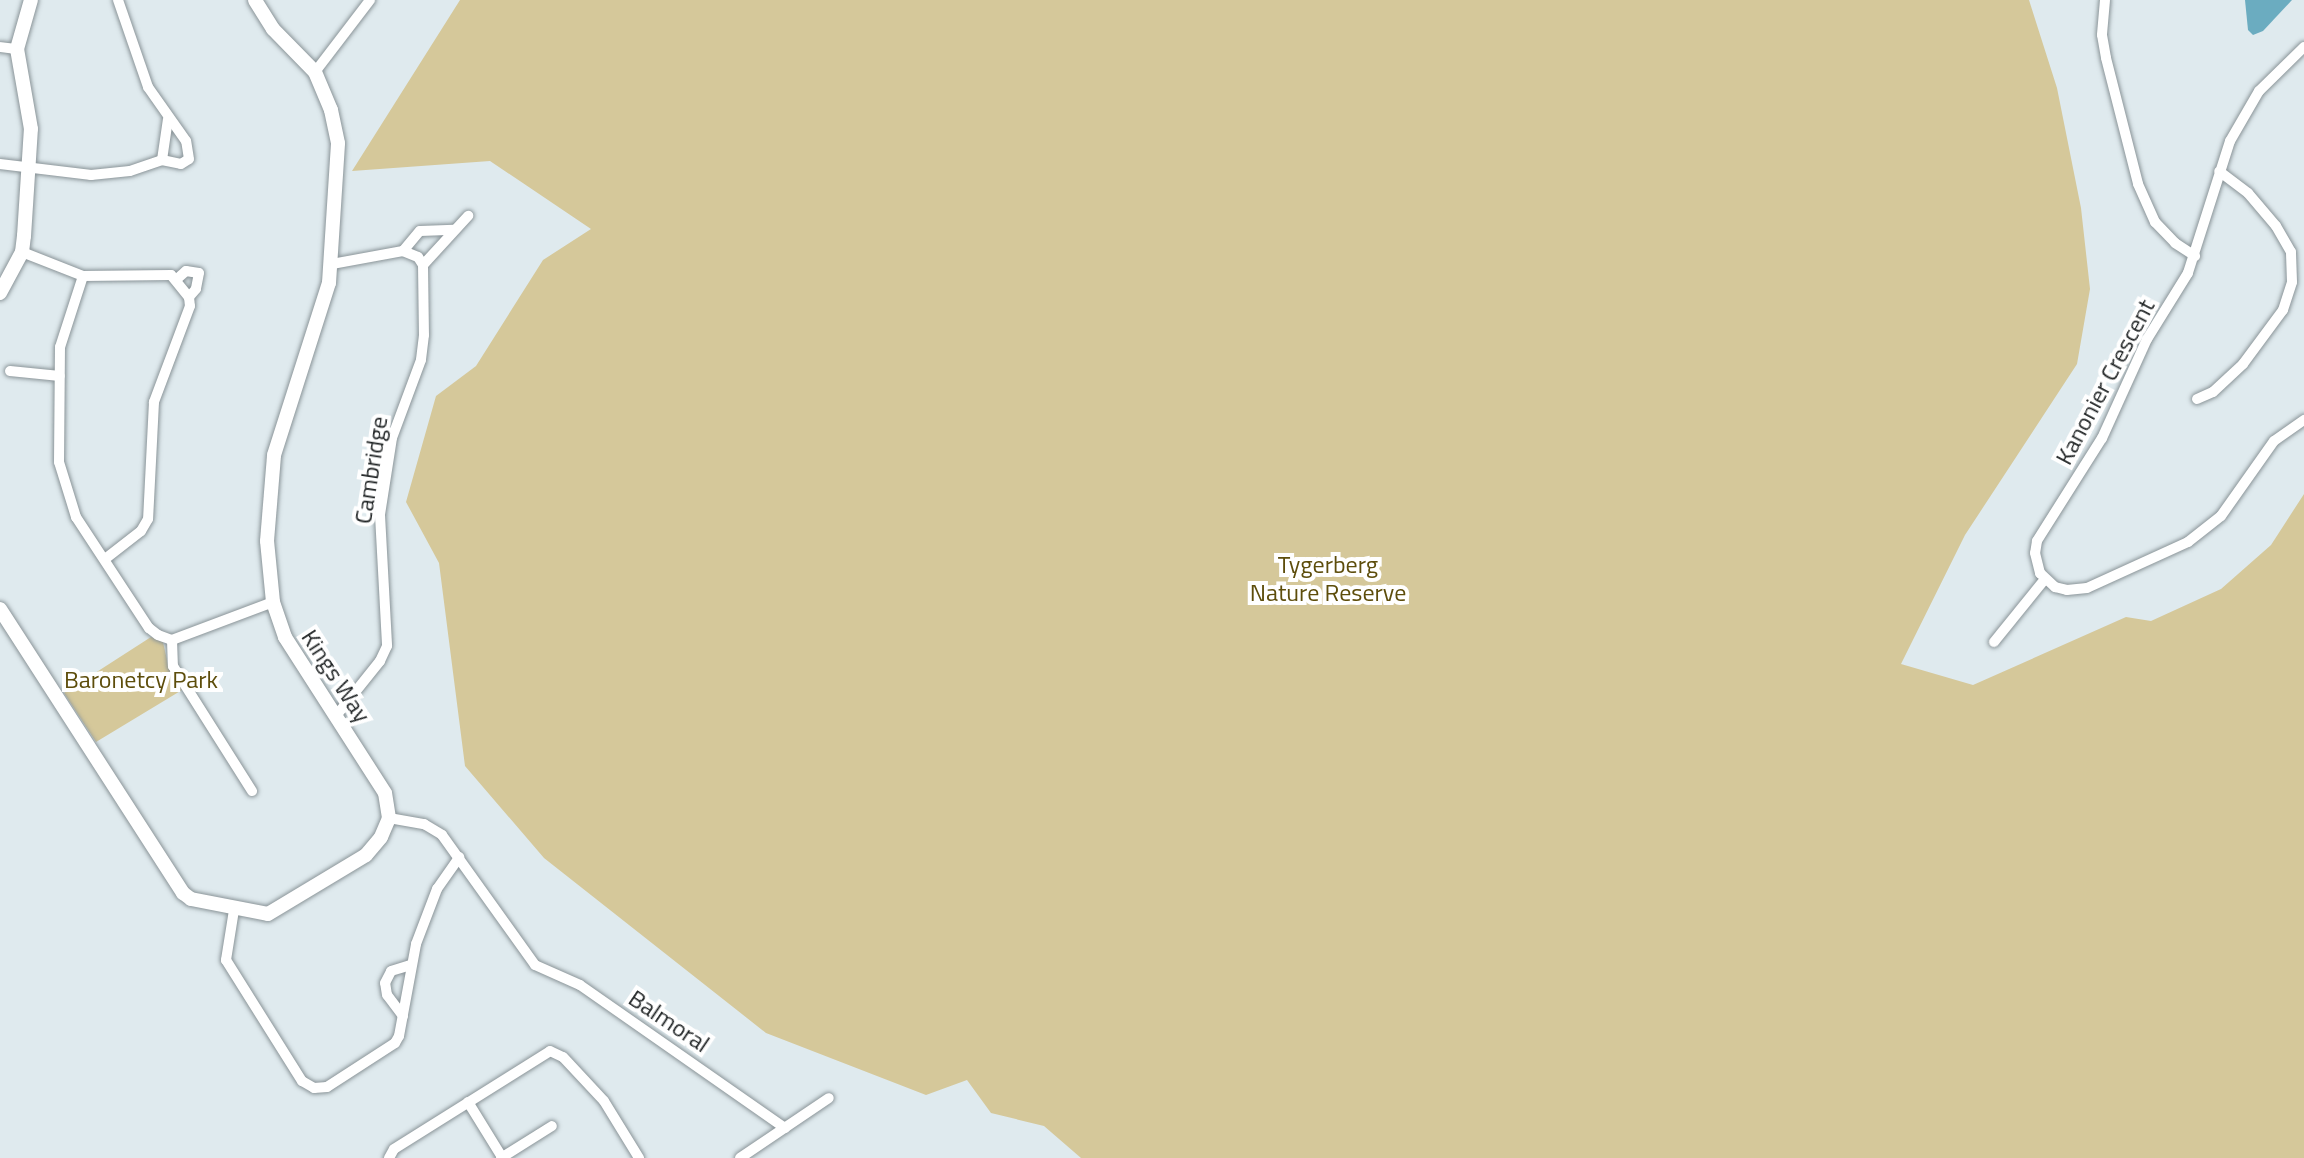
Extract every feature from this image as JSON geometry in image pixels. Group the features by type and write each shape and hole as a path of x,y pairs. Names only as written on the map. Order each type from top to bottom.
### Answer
{"street":[{"path":"0,293 22,252 31,129 17,49 31,0"},
{"path":"0,164 109,174 162,160 181,164 191,154 186,141 148,87 118,0"},
{"name":"Kings Way","path":"255,0 273,29 315,72 331,110 338,143 332,264 274,455 267,541 273,602 285,637 385,793 389,818"},
{"path":"315,72 370,0"},
{"path":"2105,0 2102,35 2106,58 2138,184 2155,222 2175,243 2195,256"},
{"path":"0,47 17,49"},
{"name":"Kanonier Crescent","path":"2045,579 2037,564 2037,541 2102,438 2147,339 2195,256 2230,141 2259,91 2304,47"},
{"path":"162,160 168,118"},
{"path":"2197,399 2213,392 2243,364 2283,310 2292,282 2291,252 2276,226 2248,193 2219,171"},
{"path":"332,264 403,251 418,257 423,265 468,216"},
{"path":"403,251 420,231 454,230"},
{"path":"22,252 83,276 160,274 177,279 189,297 190,306 154,402 148,519 141,531 105,559"},
{"name":"Cambridge","path":"336,716 380,661 387,646 380,515 392,438 424,349 423,265"},
{"path":"177,279 186,271 199,273 196,289 189,297"},
{"path":"83,276 61,334 59,462 76,517 149,628 172,640 273,602"},
{"path":"10,371 60,376"},
{"path":"1994,642 2045,579 2067,590 2087,588 2188,542 2221,516 2274,441 2304,420"},
{"path":"0,609 183,893 191,899 234,910 268,914 366,855 381,837 389,818 434,828 459,857 448,870 427,916 411,965 403,1016 395,1043 327,1087 307,1085 226,960 234,910"},
{"path":"172,640 173,666 252,791"},
{"name":"Balmoral","path":"459,857 535,965 580,985 785,1128"},
{"path":"403,1016 387,995 385,983 391,971 411,965"},
{"path":"389,1158 394,1149 550,1051 563,1057 604,1101 639,1158"},
{"path":"740,1158 829,1098"},
{"path":"468,1102 501,1158 552,1126"}],"green space":[{"name":"Tygerberg Nature Reserve","path":"460,0 2029,0 2057,88 2081,208 2090,289 2077,364 1965,535 1901,664 1973,685 2126,617 2151,621 2221,589 2271,545 2304,494 2304,1158 1081,1158 1044,1126 991,1113 967,1080 926,1095 766,1033 544,858 465,766 439,563 406,502 436,396 476,366 543,260 591,229 490,161 352,171"},
{"name":"Baronetcy Park","path":"151,637 163,642 169,669 182,690 96,742 64,693"}],"water":[{"path":"2245,0 2292,0 2263,31 2253,35 2248,30"}]}
